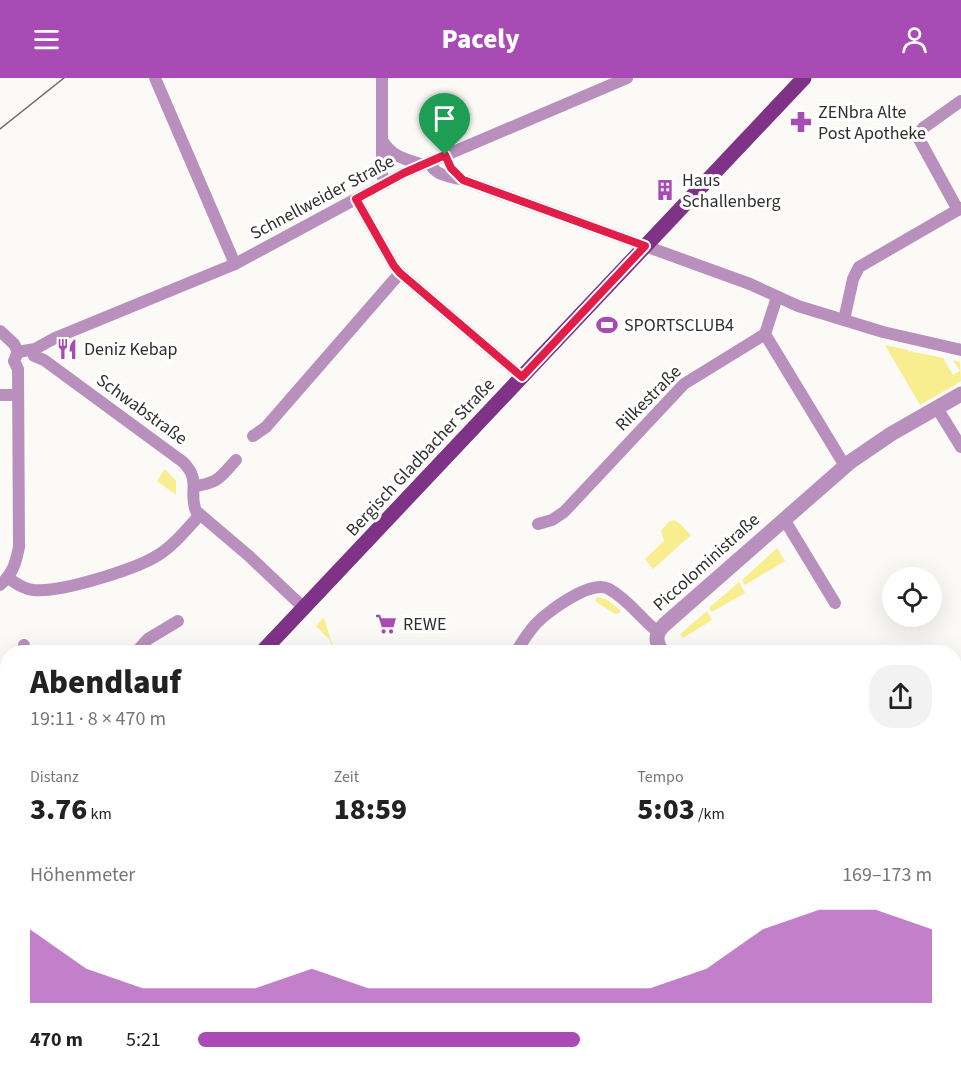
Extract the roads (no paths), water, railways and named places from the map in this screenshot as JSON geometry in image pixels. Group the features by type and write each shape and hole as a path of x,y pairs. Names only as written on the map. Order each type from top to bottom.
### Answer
{"main road":[{"name":"Bergisch Gladbacher Straße","path":"269,645 804,78"}],"street":[{"path":"155,78 235,264"},
{"path":"382,78 382,176 386,183"},
{"name":"Schnellweider Straße","path":"35,352 55,338 235,264 426,163 627,78"},
{"path":"844,320 853,279 859,267 960,209 919,139 919,133 961,100"},
{"path":"382,140 391,153 397,157 426,163 435,172 463,180 750,284 798,306 883,332 961,350"},
{"path":"445,155 451,168 463,180"},
{"path":"356,199 400,273 522,377"},
{"path":"253,436 266,428 400,273"},
{"path":"777,297 765,333 845,466"},
{"path":"0,331 14,344 18,352"},
{"name":"Rilkestraße","path":"538,524 552,520 564,512 684,384 765,333"},
{"path":"18,369 29,363 35,352 18,352 14,356 18,369 19,547 15,566 4,582 25,589 51,590 87,582 128,568 164,552 200,514 256,562 304,608"},
{"name":"Schwabstraße","path":"35,352 179,458 190,471 195,486 194,504 200,514"},
{"name":"Piccoloministraße","path":"520,645 545,615 574,597 597,587 610,590 630,605 658,632 845,466 873,446 961,394"},
{"path":"0,395 18,395"},
{"path":"937,408 961,447"},
{"path":"195,486 217,481 236,460"},
{"name":"Piccoloministraße","path":"784,519 835,603"},
{"path":"142,645 162,629 178,621"},
{"path":"658,632 659,645"}],"tram line":[{"path":"0,129 64,78"}],"place":[{"name":"ZENbra Alte Post Apotheke","path":"801,122"},
{"name":"Haus Schallenberg","path":"665,190"},
{"name":"SPORTSCLUB4","path":"607,325"},
{"name":"Deniz Kebap","path":"67,349"},
{"name":"REWE","path":"386,624"}]}
